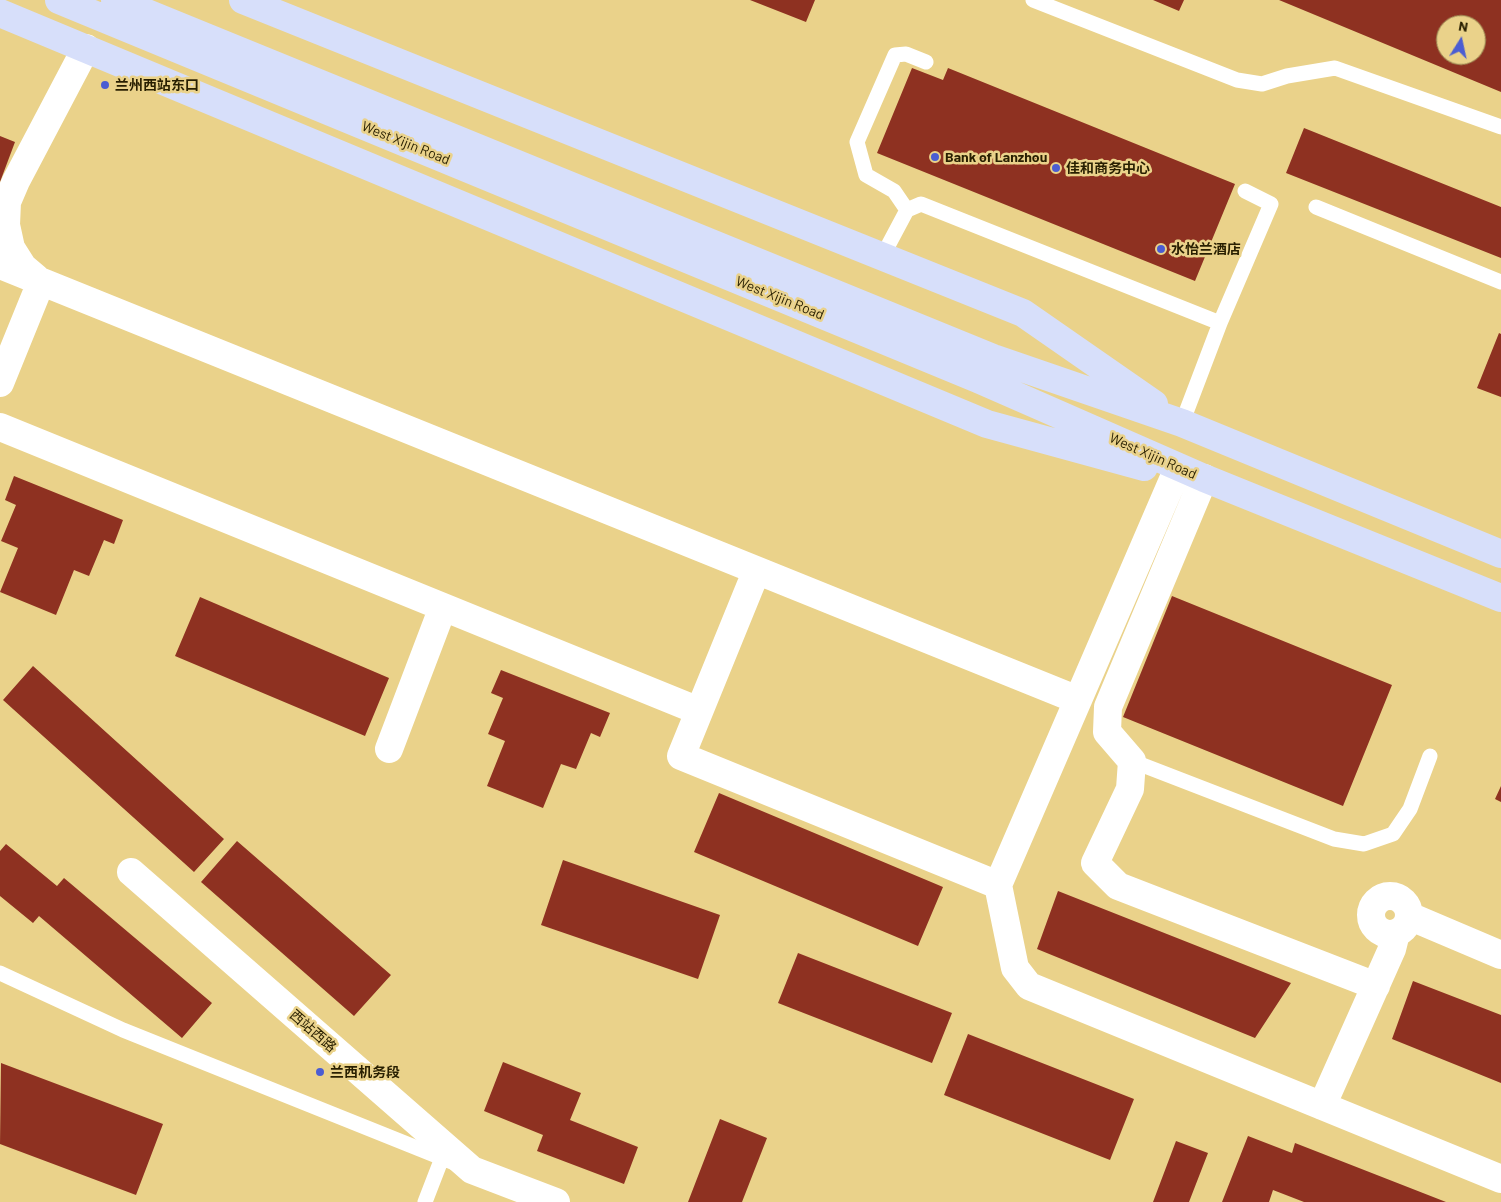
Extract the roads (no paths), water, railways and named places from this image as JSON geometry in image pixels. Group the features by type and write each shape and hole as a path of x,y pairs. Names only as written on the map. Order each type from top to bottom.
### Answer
{"main road":[{"name":"West Xijin Road","path":"58,0 978,379 1204,478 1501,598"},
{"name":"West Xijin Road","path":"115,0 993,358 1182,423 1501,554"},
{"path":"243,0 1023,313 1182,423"},
{"path":"0,13 987,424 1175,475 1204,478"}],"street":[{"path":"41,282 23,267 11,248 6,225 7,202 16,181 86,48"},
{"path":"0,265 756,572 1078,700"},
{"path":"0,383 41,282"},
{"path":"0,427 699,711"},
{"path":"1175,475 998,884 1015,968 1029,986 1501,1179"},
{"path":"1204,478 1108,707 1107,732 1132,761 1130,789 1095,863 1118,886 1376,986"},
{"path":"756,572 680,756 998,884"},
{"path":"389,749 443,607"},
{"name":"西站西路","path":"131,872 472,1170 556,1202"},
{"path":"1322,1106 1403,925 1501,955"}],"lane":[{"path":"1033,0 1237,80 1262,84 1287,76 1335,68 1501,127"},
{"path":"907,210 894,191 866,175 857,142 895,54 906,54 926,62"},
{"path":"1182,423 1220,323 1271,204 1245,191"},
{"path":"882,257 907,210 921,204 1220,323"},
{"path":"1316,207 1501,282"},
{"path":"1132,761 1334,839 1364,844 1393,834 1410,809 1430,756"},
{"path":"0,973 123,1030 472,1170"},
{"path":"425,1202 442,1158"}],"place":[{"name":"兰州西站东口","path":"105,85"},
{"name":"Bank of Lanzhou","path":"935,157"},
{"name":"佳和商务中心","path":"1056,168"},
{"name":"水怡兰酒店","path":"1161,249"},
{"name":"兰西机务段","path":"320,1072"}]}
